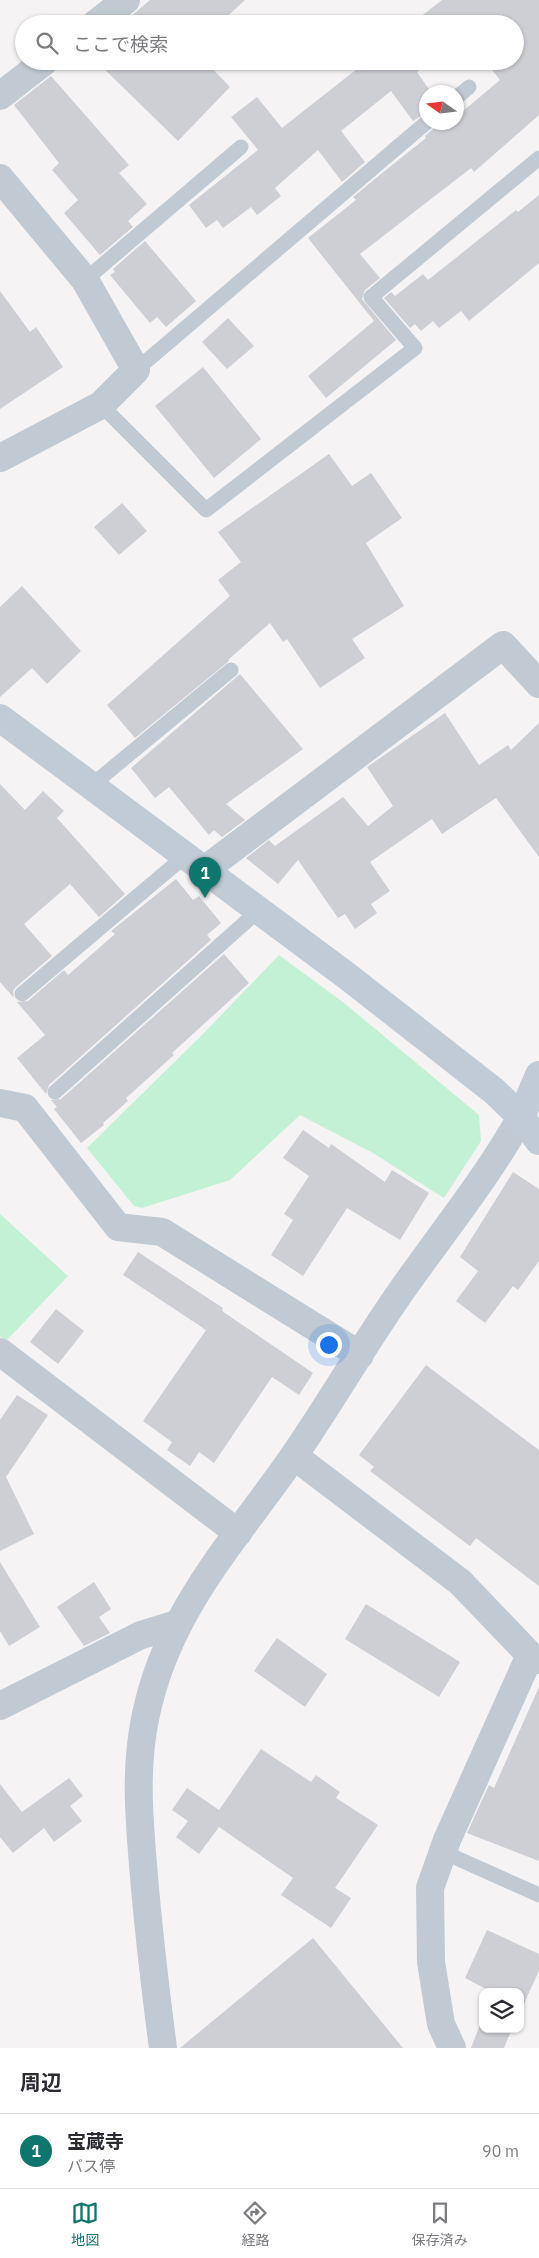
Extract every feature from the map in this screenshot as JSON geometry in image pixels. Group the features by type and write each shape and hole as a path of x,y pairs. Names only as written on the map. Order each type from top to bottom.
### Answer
{"street":[{"path":"107,15 126,0"},
{"path":"0,96 34,70"},
{"path":"0,178 85,280 136,370 101,405 0,458"},
{"path":"194,863 503,645 539,684"},
{"path":"0,718 92,785 258,912 347,976 494,1091 521,1117 539,1141"},
{"path":"163,2048 148,1929 137,1773 145,1719 159,1664 177,1624 238,1533 294,1456 400,1293 506,1144 521,1117 539,1075"},
{"path":"0,1103 25,1108 118,1227 162,1232 360,1355"},
{"path":"0,1352 238,1533"},
{"path":"294,1456 460,1582 534,1658 443,1852 430,1888 431,1962 441,2024 452,2048"},
{"path":"0,1706 141,1635 177,1624"}],"lane":[{"path":"464,91 469,87"},
{"path":"136,370 419,129"},
{"path":"85,280 241,148"},
{"path":"101,405 206,510 415,348 371,297 539,158"},
{"path":"92,785 231,670"},
{"path":"22,994 194,863"},
{"path":"55,1092 258,912"},
{"path":"443,1852 539,1895"}],"green space":[{"path":"279,955 344,1003 479,1115 481,1141 444,1198 373,1153 300,1115 230,1180 142,1208 134,1206 87,1148 203,1034"},
{"path":"0,1214 68,1276 6,1341 0,1336"}],"building":[{"path":"150,0 245,0 229,15 132,15"},
{"path":"442,0 539,0 539,115 474,172 471,168 360,254 380,278 365,290 362,299 396,340 326,398 308,376 374,321 308,238 356,200 353,197 426,138 425,136 432,130 464,130 464,110 500,80 492,70 524,70 524,15 423,15"},
{"path":"105,70 214,70 230,87 178,141"},
{"path":"356,70 420,70 417,72 426,85 419,85 419,117 413,121 391,91 341,131 365,162 342,182 318,150 275,188 281,196 257,215 251,207 223,228 217,220 206,228 189,205 258,150 231,117 257,97 282,128"},
{"path":"51,76 129,165 119,173 147,204 128,221 133,227 100,255 64,213 78,200 52,170 59,163 14,105"},
{"path":"539,195 539,263 469,321 461,311 439,328 433,321 421,331 415,324 410,328 384,298 391,292 395,296 423,274 428,280 516,210 518,212"},
{"path":"145,241 196,301 166,327 157,317 150,323 110,275 115,272 113,269"},
{"path":"0,291 30,332 36,327 63,367 0,409"},
{"path":"228,318 254,346 227,369 202,342"},
{"path":"203,367 261,439 214,478 155,406"},
{"path":"329,454 352,486 371,473 402,518 366,543 404,606 352,639 365,658 320,688 287,639 283,642 270,623 229,661 135,738 107,705 230,596 218,580 241,562 218,532"},
{"path":"122,503 147,531 119,555 94,527"},
{"path":"22,586 81,651 47,684 32,668 0,697 0,607"},
{"path":"240,674 303,749 226,804 245,820 222,837 214,830 209,835 169,787 155,798 131,768"},
{"path":"445,713 479,765 508,745 511,750 539,723 539,857 496,798 442,834 432,819 370,862 390,891 371,904 377,913 355,929 345,914 338,918 298,860 278,884 246,858 269,840 275,846 343,797 368,826 393,806 367,767"},
{"path":"0,784 25,810 43,791 64,811 57,818 125,894 99,917 70,884 24,924 52,956 16,987 13,991 14,998 0,982"},
{"path":"176,879 193,900 199,896 221,923 207,935 211,940 49,1085 46,1094 17,1058 45,1035 17,1002 28,1001 64,970 68,975 115,934 111,931"},
{"path":"224,954 249,983 126,1098 128,1101 103,1123 104,1125 81,1143 54,1109 57,1107 51,1100 61,1099"},
{"path":"303,1130 329,1148 331,1144 385,1182 392,1170 429,1193 400,1240 347,1208 303,1276 271,1255 293,1220 284,1214 309,1176 283,1158"},
{"path":"513,1172 539,1189 539,1261 518,1290 513,1286 485,1323 456,1301 478,1271 460,1257"},
{"path":"138,1252 223,1308 222,1311 313,1373 299,1395 272,1377 214,1463 199,1452 190,1466 167,1450 172,1442 143,1421 206,1330 123,1275"},
{"path":"56,1309 84,1331 58,1364 30,1342"},
{"path":"426,1365 539,1450 539,1586 476,1538 470,1546 370,1471 374,1467 359,1455"},
{"path":"17,1395 48,1415 6,1477 34,1534 0,1551 0,1420"},
{"path":"0,1562 40,1627 9,1646 0,1631"},
{"path":"94,1582 111,1609 99,1617 110,1633 84,1646 57,1607"},
{"path":"366,1604 460,1662 439,1697 345,1639"},
{"path":"277,1638 327,1674 305,1707 254,1671"},
{"path":"539,1687 539,1861 467,1833 489,1785 494,1788"},
{"path":"261,1749 311,1782 316,1775 340,1792 336,1798 378,1825 335,1888 351,1898 331,1928 281,1895 293,1878 219,1827 199,1854 176,1837 188,1821 172,1810 187,1788 219,1810"},
{"path":"69,1778 83,1796 70,1806 82,1821 54,1842 44,1828 13,1853 0,1837 0,1784 22,1812"},
{"path":"487,1930 539,1954 539,1971 524,2003 524,1988 484,1988 465,1978"},
{"path":"313,1938 403,2048 180,2048"},
{"path":"479,2027 479,2033 510,2033 504,2048 471,2048"}],"place":[{"name":"宝蔵寺","path":"205,898"}]}
